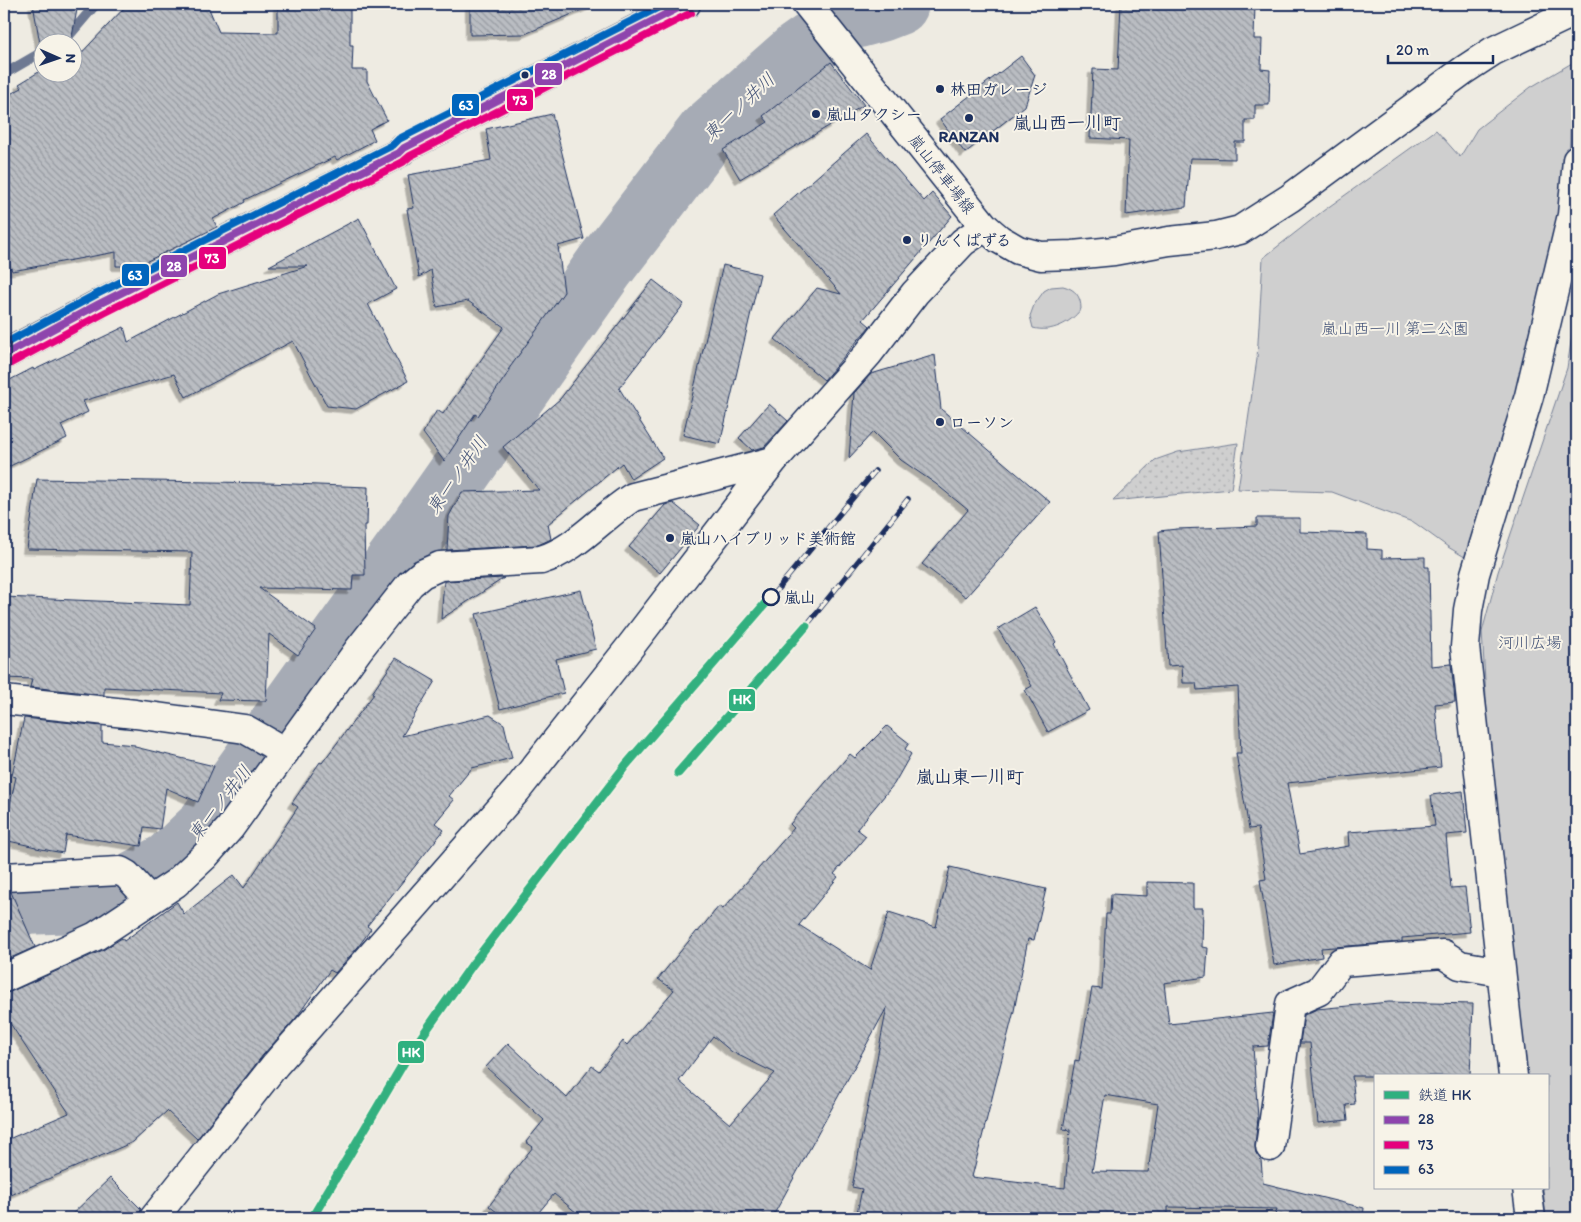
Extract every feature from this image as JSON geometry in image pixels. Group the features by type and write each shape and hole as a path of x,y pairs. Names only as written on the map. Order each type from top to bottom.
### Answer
{"street":[{"path":"4,355 99,304 399,153 404,148 686,4"},
{"name":"嵐山停車場線","path":"811,9 985,227 999,239 1018,250 1040,256 1114,251 1169,241 1216,236 1240,230 1290,198 1464,70 1493,51 1562,18 1577,13"},
{"path":"1513,1074 1465,647 1468,610 1474,574 1529,396 1572,215 1577,160"},
{"path":"154,1218 275,1066 517,790 773,461 868,354 915,293 963,242 985,227"},
{"path":"4,978 96,936 148,898 176,883 205,856 230,828 280,749 410,584 422,574 440,566 541,560 555,556 608,516 620,504 633,497 773,461"},
{"path":"4,700 135,714 244,729 280,749"},
{"path":"4,876 120,872 128,875 148,898"},
{"path":"1270,1146 1290,1004 1319,991 1342,962 1443,954 1460,965 1501,972"},
{"path":"1527,1190 1531,1218"}],"green space":[{"name":"嵐山西一川 第二公園","path":"1572,63 1570,141 1564,201 1473,562 1448,547 1415,523 1332,492 1238,489 1257,359 1263,258 1323,211 1436,130 1460,157 1477,129 1531,87"},
{"path":"1063,286 1071,289 1076,294 1080,300 1081,309 1072,319 1060,326 1047,329 1033,328 1030,316 1034,305 1044,291 1051,287"},
{"name":"河川広場","path":"1577,303 1577,1218 1546,1218 1543,1190 1548,1190 1548,1074 1528,1074 1488,728 1482,632 1498,572 1567,368"},
{"path":"1238,443 1231,489 1113,501 1155,460 1178,452"}],"building":[{"path":"33,4 78,4 73,32 38,32"},
{"path":"128,4 207,4 219,32 278,33 278,4 350,4 350,45 353,45 352,70 367,70 367,81 387,120 370,129 375,140 337,160 335,157 244,200 245,202 213,219 217,227 137,266 116,266 116,252 12,271 11,268 4,269 4,97 22,88 19,84 32,76 32,82 82,82 82,52"},
{"path":"470,4 596,4 525,34 470,35"},
{"path":"1121,4 1255,4 1254,39 1262,39 1261,69 1270,70 1269,105 1255,105 1255,120 1245,120 1245,142 1235,142 1235,159 1190,158 1186,207 1126,215 1129,140 1090,138 1093,69 1118,70"},
{"path":"1021,56 1035,75 1025,106 965,153 940,119"},
{"name":"嵐山タクシー","path":"831,62 864,105 740,179 723,150 768,122 763,116"},
{"path":"552,114 584,239 558,246 564,292 508,370 510,370 478,416 475,414 444,461 423,433 437,410 443,414 504,327 468,301 437,307 431,270 419,277 407,209 414,208 408,175 491,160 486,129"},
{"path":"866,134 924,201 932,193 952,216 863,320 870,326 824,380 775,339 817,288 841,294 773,215"},
{"path":"359,218 396,289 368,304 408,381 356,409 327,406 293,341 186,397 174,374 83,401 88,412 61,425 67,438 4,469 4,383 124,327 128,342 218,294 308,266 269,266"},
{"path":"723,265 760,274 720,444 683,435"},
{"path":"653,280 684,304 619,388 663,458 631,479 622,463 548,524 551,539 538,545 447,550 449,516 462,492 539,490 503,447 560,399"},
{"path":"935,355 941,409 1050,502 966,597 922,564 968,510 936,484 901,460 873,432 849,458 854,393 871,374"},
{"path":"769,404 788,421 764,447 752,450 739,438"},
{"path":"37,479 269,483 368,487 367,525 364,525 365,575 353,575 352,590 259,588 316,629 298,655 269,634 266,701 218,700 221,693 104,687 104,695 30,687 32,679 4,678 4,597 190,605 192,552 27,549"},
{"path":"673,503 700,525 660,573 629,547 665,505"},
{"path":"1257,518 1300,518 1300,532 1367,534 1367,549 1382,550 1382,558 1425,557 1425,567 1429,567 1431,666 1451,664 1455,702 1435,704 1441,767 1287,783 1300,854 1349,846 1348,832 1435,826 1431,795 1463,791 1467,833 1446,835 1451,888 1465,887 1470,932 1402,938 1402,942 1321,948 1322,957 1274,965 1260,880 1266,879 1258,828 1249,829 1236,753 1241,753 1238,687 1197,690 1196,683 1183,683 1182,665 1168,666 1159,531 1257,526"},
{"path":"504,578 441,619 444,581"},
{"path":"581,590 596,649 556,659 564,693 500,709 476,614"},
{"path":"1035,607 1056,642 1054,644 1089,710 1048,732 1025,690 1032,686 998,629"},
{"path":"396,658 435,681 402,736 490,715 504,724 512,758 472,768 449,796 454,800 435,823 444,830 367,926 371,929 358,947 335,973 330,970 296,1018 263,1055 197,1139 167,1111 133,1142 11,1195 4,1178 4,1141 69,1113 4,1014 4,993 103,950 122,938 124,941 177,902 184,914 234,875 244,888 298,807 292,803 320,762 322,763 374,694 372,693"},
{"path":"24,718 102,726 102,742 135,745 135,747 214,766 198,802 166,788 160,829 144,827 141,846 66,835 63,853 4,840 16,777 12,776"},
{"path":"887,726 909,743 905,749 911,754 894,784 857,829 866,836 834,874 838,877 799,925 870,970 889,912 936,927 950,867 1046,889 1034,940 1028,939 1014,1011 972,1177 1065,1188 1070,1130 1063,1129 1075,1060 1079,1061 1092,988 1102,989 1106,914 1110,914 1111,894 1147,896 1147,882 1193,883 1193,908 1203,908 1202,947 1208,948 1206,977 1164,983 1169,1024 1273,1013 1268,1046 1253,1047 1258,1118 1255,1145 1256,1153 1261,1160 1263,1183 1364,1208 1363,1218 1274,1218 1277,1209 1168,1207 1168,1218 856,1218 862,1189 852,1187 887,1007 772,1218 583,1218 554,1194 534,1218 505,1218 489,1206 533,1147 526,1142 544,1120 486,1067 508,1043 567,1098 592,1066 599,1071 623,1041 627,1045 674,990 658,979 719,906 723,909 794,828 790,824 850,754 855,758","holes":["713,1036 732,1052 775,1073 730,1124 679,1081","1105,1095 1158,1104 1148,1172 1092,1171"]},
{"path":"4,892 11,892 35,947 4,961"},
{"path":"1389,1002 1473,1004 1470,1074 1374,1074 1374,1076 1352,1076 1355,1104 1346,1105 1348,1120 1318,1123 1310,1043 1300,1043 1304,1015 1317,1009"},
{"path":"110,1178 141,1209 139,1218 68,1218"}],"waterway":[{"path":"72,32 96,4"},
{"name":"東一ノ井川","path":"4,906 79,902 120,890 169,863 205,829 418,532 605,266 708,132 799,52 843,21 898,4"},
{"path":"4,74 32,58"}],"railway":[{"path":"771,597 875,471"},
{"path":"806,626 908,499"}],"rail line":[{"name":"HK","path":"312,1218 406,1059 472,965 626,765 771,597"},
{"name":"HK","path":"678,773 806,626"}],"transit line":[{"name":"63","path":"4,344 95,295 393,145 399,139 665,4"},
{"name":"28","path":"4,355 99,304 399,153 404,148 686,4"},
{"name":"73","path":"9,364 104,313 403,162 410,156 691,13"}],"place":[{"name":"林田ガレージ","path":"940,89"},
{"name":"嵐山タクシー","path":"816,114"},
{"name":"RANZAN","path":"969,118"},
{"name":"りんくぱずる","path":"907,240"},
{"name":"ローソン","path":"940,422"},
{"name":"嵐山ハイブリッド美術館","path":"670,538"},
{"name":"嵐山","path":"771,597"}],"district":[{"name":"嵐山西一川町","path":"1067,123"},
{"name":"嵐山東一川町","path":"970,777"}]}
